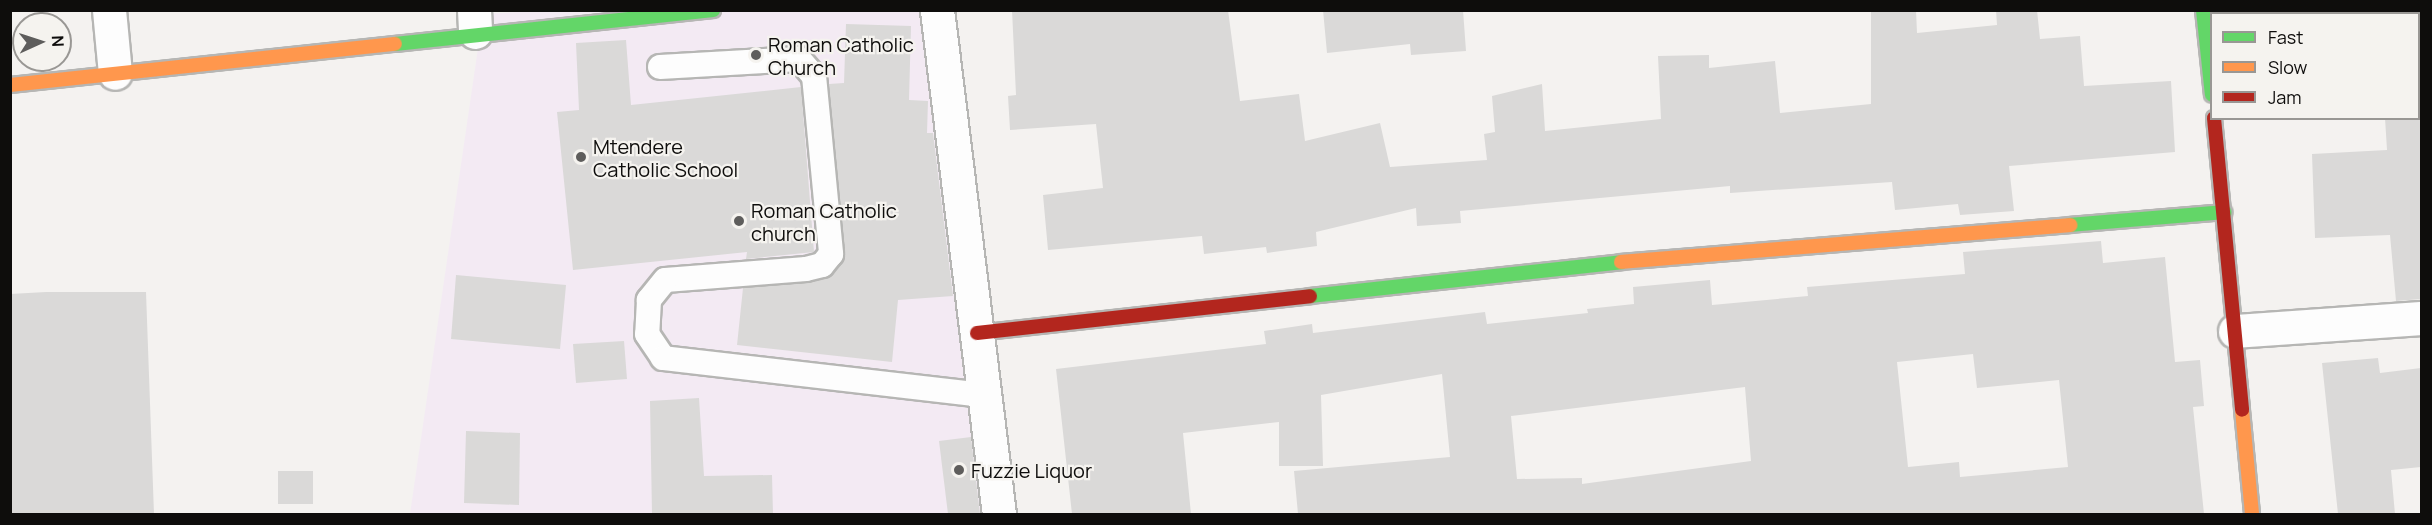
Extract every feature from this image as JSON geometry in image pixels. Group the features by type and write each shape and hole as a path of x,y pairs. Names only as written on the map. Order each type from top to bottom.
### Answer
{"street":[{"path":"109,10 115,74"},
{"path":"10,85 115,74 474,21 713,10"},
{"path":"937,10 999,514"},
{"path":"2203,10 2210,84"},
{"path":"2214,120 2252,514"},
{"path":"977,333 1584,266 2224,212"},
{"path":"2235,331 2421,318"}],"lane":[{"path":"660,67 799,59 814,76 831,254 822,265 806,269 665,280 649,300 647,334 663,358 984,395"}],"shaded area":[{"path":"553,10 954,11 1017,514 410,514 483,14"}],"building":[{"path":"1012,10 1228,10 1240,101 1299,94 1305,141 1380,123 1390,167 1487,160 1484,134 1495,132 1492,96 1542,84 1545,131 1661,119 1658,56 1709,55 1709,68 1775,61 1780,113 1871,104 1871,10 1916,10 1917,33 1997,25 1996,10 2037,10 2040,39 2080,36 2084,86 2171,81 2175,152 2009,166 2014,211 1960,215 1958,204 1895,210 1892,182 1730,193 1730,186 1460,211 1461,223 1417,226 1416,208 1316,232 1317,246 1267,253 1266,247 1204,254 1202,236 1048,250 1043,195 1103,188 1096,124 1010,130 1008,96 1016,95"},
{"path":"1323,10 1463,10 1466,51 1411,55 1410,44 1327,53"},
{"path":"846,24 911,26 909,100 928,101 927,133 933,133 953,296 898,300 892,362 737,345 743,288 825,279 842,262 829,84 844,83"},
{"path":"626,40 631,105 801,87 814,252 746,259 747,252 573,270 557,112 579,110 576,43"},
{"path":"2421,118 2421,299 2396,301 2390,235 2315,238 2312,154 2387,150 2385,120 2420,120"},
{"path":"2101,241 2103,263 2165,257 2175,362 2200,360 2204,406 2193,407 2204,514 1298,514 1294,471 1450,457 1442,374 1321,395 1323,466 1279,466 1279,422 1183,433 1191,514 1072,514 1056,369 1266,344 1264,331 1312,324 1313,333 1485,312 1487,324 1588,313 1587,309 1634,304 1633,287 1710,280 1712,305 1808,296 1807,287 1965,274 1963,252","holes":["1973,354 1977,388 2059,380 2068,467 1960,477 1959,462 1908,467 1897,362","1745,387 1751,461 1582,484 1582,478 1517,479 1511,416"]},
{"path":"456,275 566,285 560,349 451,339"},
{"path":"146,292 154,514 10,514 10,294"},
{"path":"624,341 627,379 576,383 573,344"},
{"path":"2378,358 2380,373 2421,368 2421,467 2391,470 2395,514 2338,514 2322,363"},
{"path":"699,398 704,476 772,475 773,514 652,514 650,401"},
{"path":"466,431 520,433 519,505 464,503"},
{"path":"971,437 980,514 948,514 939,441"},
{"path":"278,471 313,471 313,504 278,504"}],"traffic: fast":[{"path":"395,44 713,10"},
{"path":"2203,10 2210,76"},
{"path":"2070,225 2224,212"},
{"path":"1310,296 1621,262"}],"traffic: slow":[{"path":"10,85 395,44"},
{"path":"1621,262 2070,225"},
{"path":"2242,410 2252,514"}],"traffic: jam":[{"path":"2214,120 2242,410"},
{"path":"977,333 1310,296"}],"place":[{"name":"Roman Catholic Church","path":"756,55"},
{"name":"Mtendere Catholic School","path":"581,157"},
{"name":"Roman Catholic church","path":"739,221"},
{"name":"Fuzzie Liquor","path":"959,470"}]}
